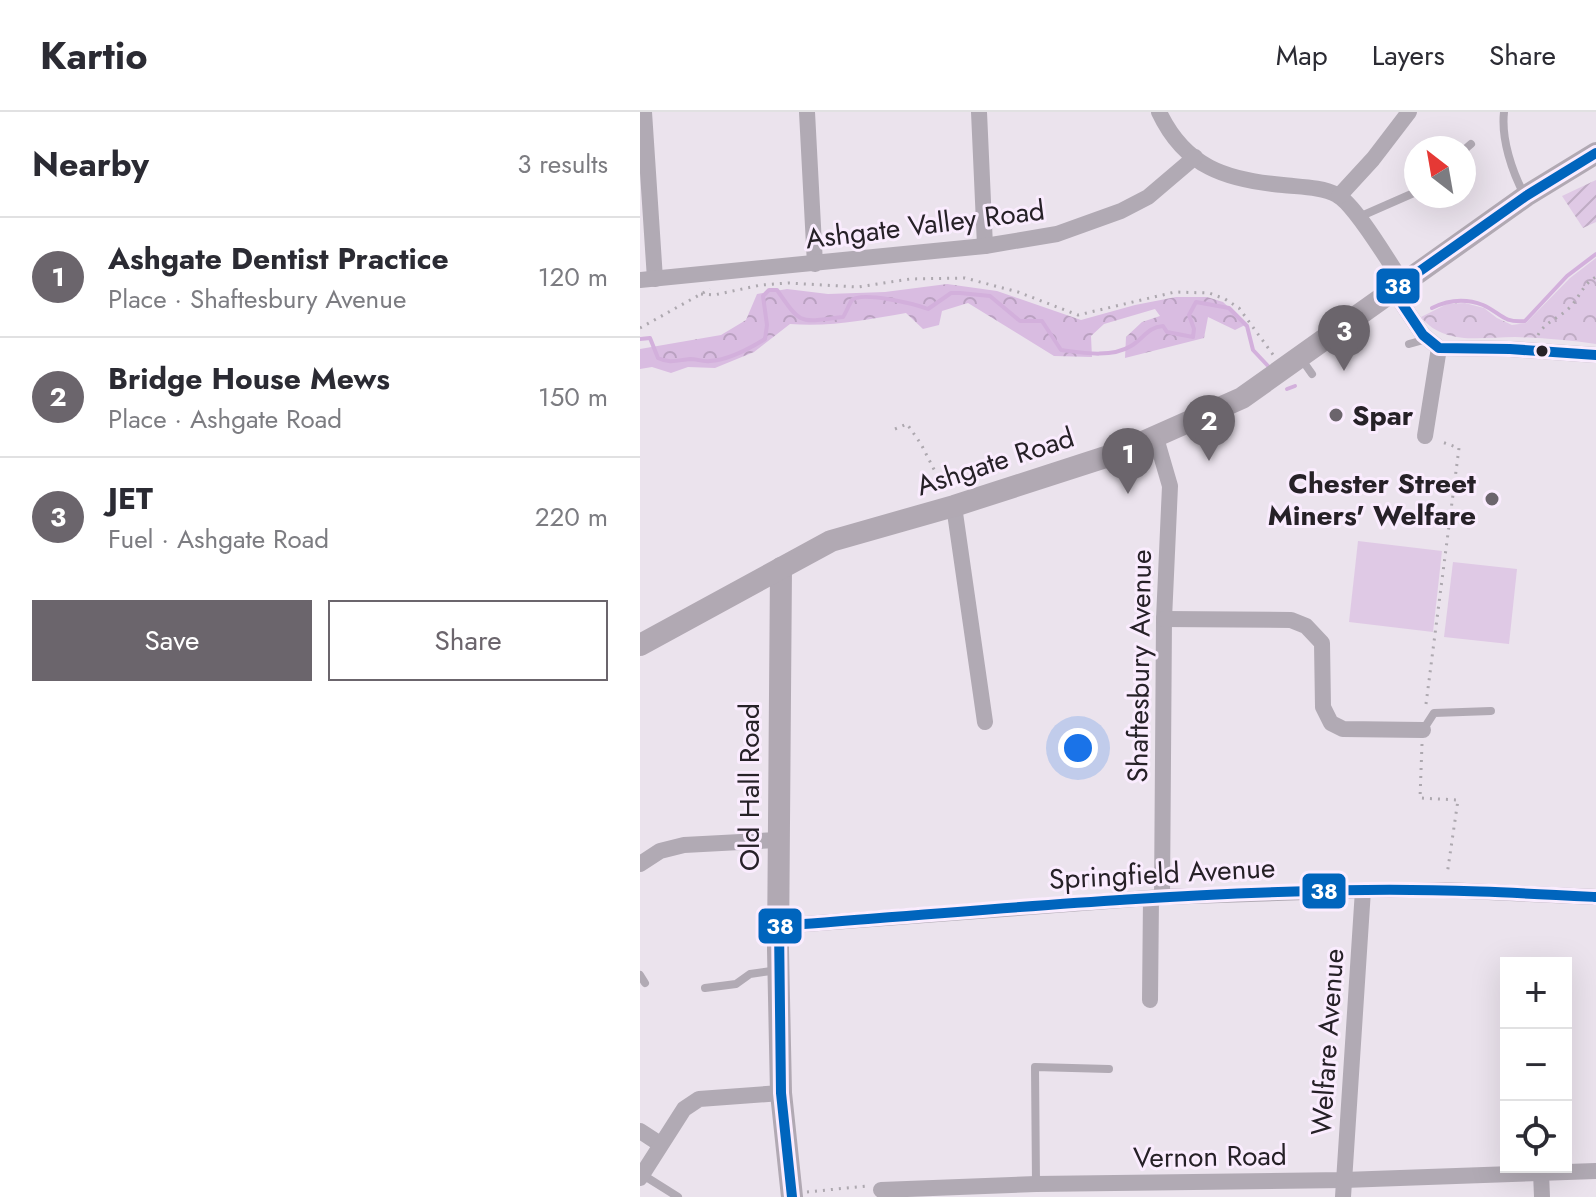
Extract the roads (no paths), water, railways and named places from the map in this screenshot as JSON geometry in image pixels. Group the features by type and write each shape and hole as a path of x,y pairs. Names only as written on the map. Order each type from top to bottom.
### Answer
{"street":[{"path":"644,112 648,280"},
{"path":"807,112 815,264"},
{"path":"979,112 985,246"},
{"path":"1159,112 1179,146 1235,180 1306,187 1339,196 1358,217 1433,343 1422,408 1425,436"},
{"path":"1339,196 1373,159 1409,112"},
{"name":"Ashgate Road","path":"640,645 831,541 954,506 1118,453 1242,398 1298,366 1346,324 1526,196 1596,153"},
{"name":"Ashgate Valley Road","path":"648,280 985,246 1057,234 1121,211 1162,188 1195,157"},
{"path":"1433,343 1596,355"},
{"name":"Shaftesbury Avenue","path":"1150,1000 1170,486 1156,438"},
{"path":"954,506 985,722"},
{"name":"Old Hall Road","path":"781,568 778,970 781,1093 792,1195"},
{"path":"1164,619 1291,620 1306,626 1322,643 1323,707 1331,723 1343,729 1423,730"},
{"path":"640,864 660,851 684,845 777,840"},
{"name":"Springfield Avenue","path":"779,926 1156,897 1363,890 1445,890 1596,897"},
{"name":"Welfare Avenue","path":"1343,1197 1363,890"},
{"path":"641,1176 684,1109 699,1099 781,1093"},
{"path":"640,1131 660,1144"},
{"name":"Vernon Road","path":"1572,1171 1596,1171"},
{"name":"Vernon Road","path":"881,1190 1036,1184 1203,1190 1516,1173"},
{"path":"1541,1173 1542,1197"}],"lane":[{"path":"1504,112 1502,125 1515,178 1526,196"},
{"path":"1358,217 1404,197"},
{"path":"1346,324 1358,344"},
{"path":"1409,344 1433,343"},
{"path":"1423,730 1434,713 1491,711"},
{"path":"705,988 736,984 750,974 778,970"},
{"path":"1036,1184 1035,1067 1109,1069"},
{"path":"641,1176 678,1197"}],"waterway":[{"path":"1432,308 1444,303 1470,301 1506,319 1525,321 1567,276 1596,254"},
{"path":"640,339 650,338 658,358 662,360 717,360 765,339 767,325 763,296 769,290 777,290 797,316 809,320 843,317 852,300 858,298 889,299 928,309 951,293 960,293 990,296 1020,321 1042,321 1061,350 1106,353 1123,350 1149,331 1163,326 1167,332 1193,337 1194,329 1189,315 1196,302 1229,308 1247,326 1253,350 1269,367"},
{"path":"1287,389 1295,386"}],"place":[{"name":"JET","path":"1344,371"},
{"name":"Spar","path":"1336,415"},
{"name":"Bridge House Mews","path":"1209,461"},
{"name":"Ashgate Dentist Practice","path":"1128,494"},
{"name":"Chester Street Miners' Welfare","path":"1492,499"}]}
